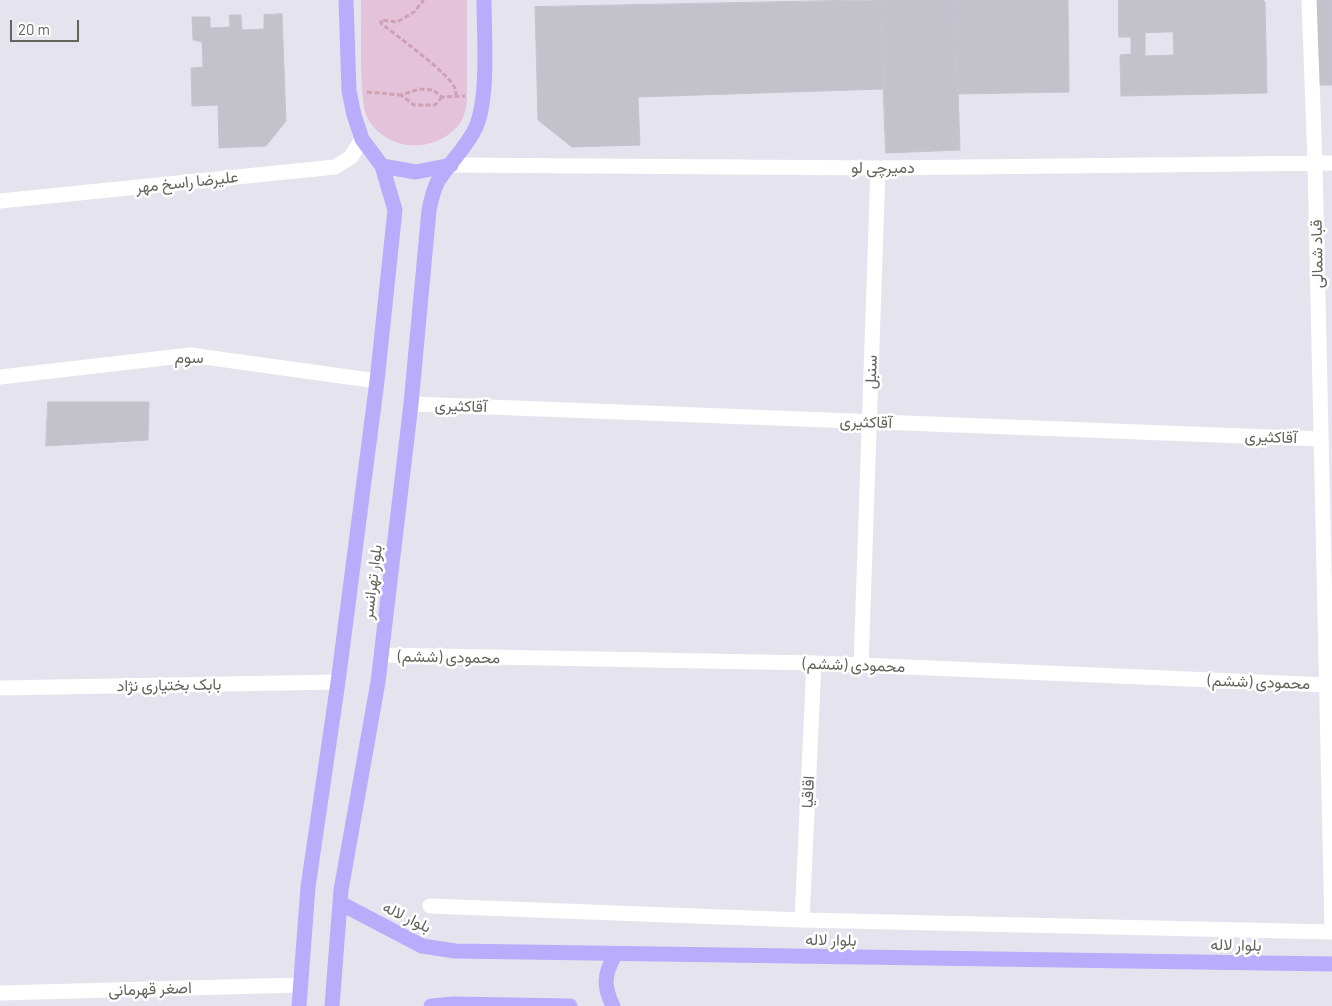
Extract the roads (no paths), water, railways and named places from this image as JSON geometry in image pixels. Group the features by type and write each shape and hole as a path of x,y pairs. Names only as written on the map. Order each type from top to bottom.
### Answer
{"main road":[{"path":"346,0 349,91 362,139 382,166 416,172 451,165"},
{"name":"بلوار تهرانسر","path":"332,1006 340,903 378,682 411,404 429,210 438,182 475,128 481,112 484,86 484,0"},
{"name":"بلوار تهرانسر","path":"299,1006 308,887 338,682 376,381 395,210 382,166"},
{"name":"بلوار لاله","path":"340,903 422,946 455,951 615,955 1332,964"},
{"path":"613,1006 607,994 605,980 608,967 615,955"},
{"path":"431,1006 454,1004 570,1006"}],"street":[{"name":"قباد شمالی","path":"1309,0 1315,163 1321,439 1328,576 1327,685 1330,749 1332,931"},
{"name":"علیرضا راسخ مهر","path":"0,201 335,167 351,157 362,139"},
{"name":"دمیرچی لو","path":"451,165 878,168 1332,163"},
{"name":"سنبل","path":"861,666 878,168"},
{"name":"سوم","path":"0,377 190,355 376,381"},
{"name":"آقاکثیری","path":"411,404 1321,439"},
{"name":"محمودی (ششم)","path":"381,656 814,663 1327,685"},
{"name":"اقاقیا","path":"802,920 814,663"},
{"name":"بابک بختیاری نژاد","path":"0,688 338,682"},
{"path":"430,906 802,920 1332,931"},
{"name":"اصغر قهرمانی","path":"0,993 300,985"}]}
